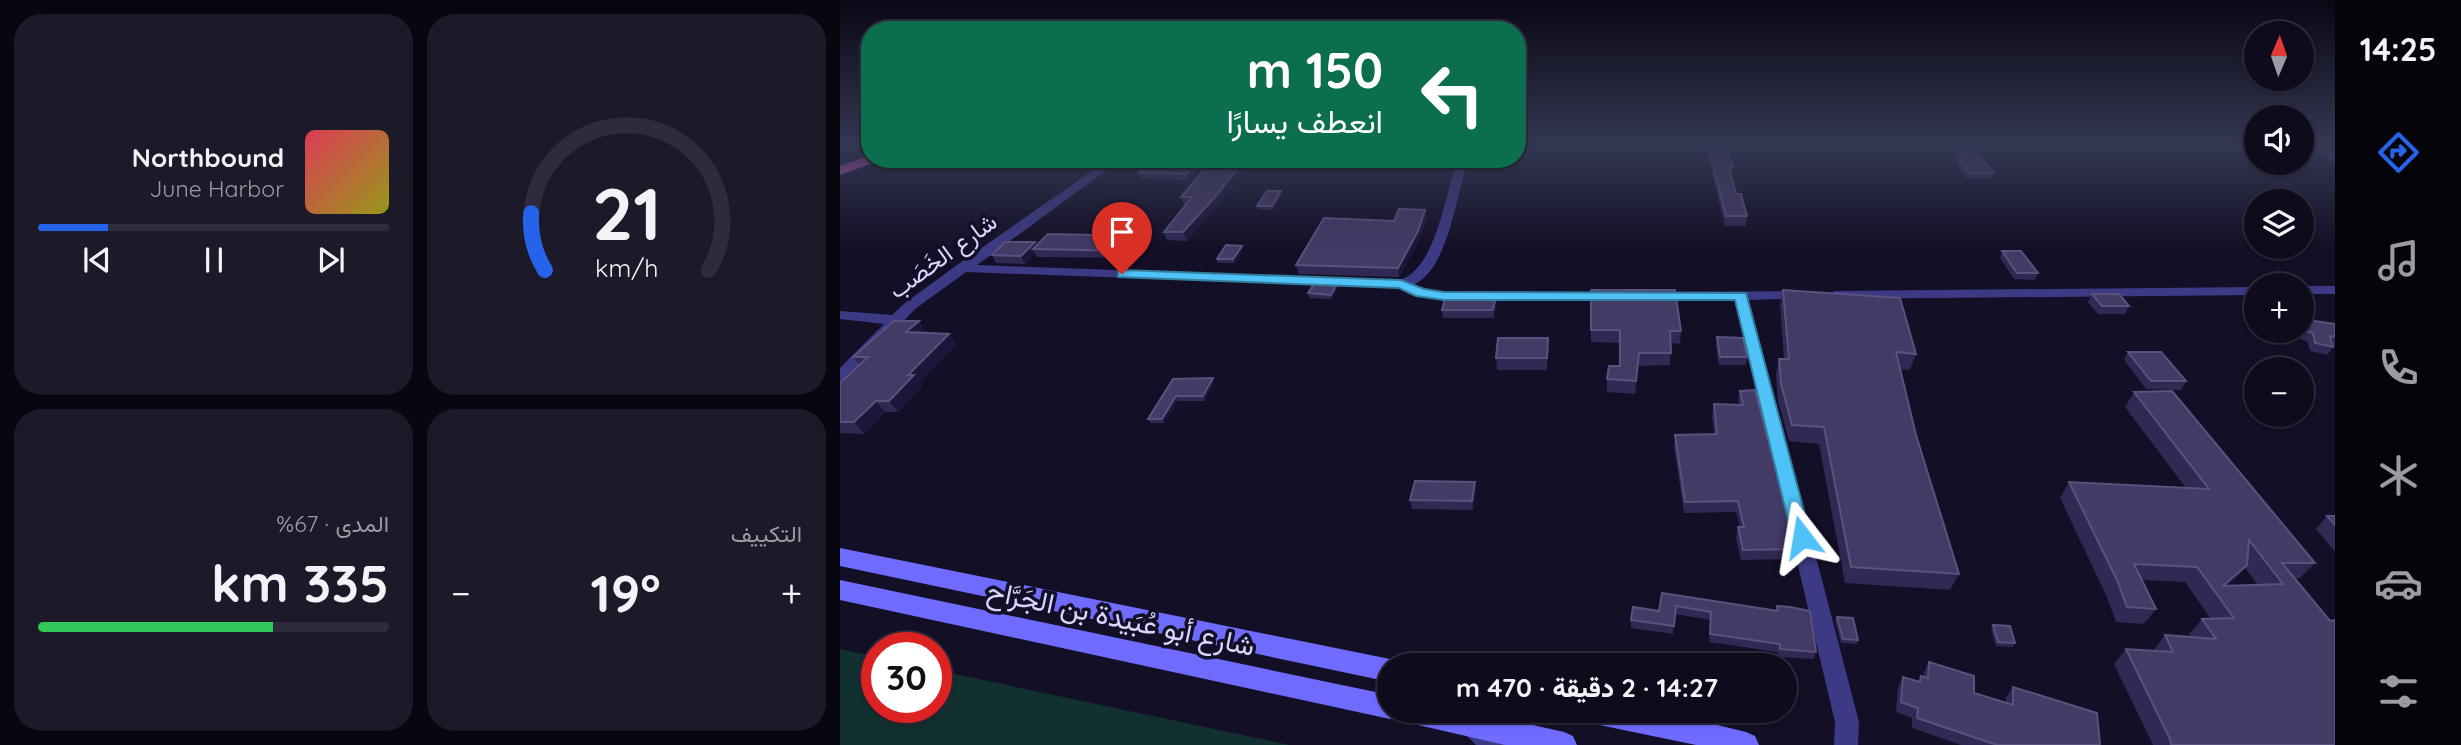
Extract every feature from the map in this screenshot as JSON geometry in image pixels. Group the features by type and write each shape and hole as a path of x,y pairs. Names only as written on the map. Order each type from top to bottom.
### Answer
{"main road":[{"name":"شارع أبو عُبَيدة بن الجَرَّاح","path":"840,556 1377,668"},
{"name":"شارع أبو عُبَيدة بن الجَرَّاح","path":"840,590 1377,704"},
{"path":"1465,723 1564,745"},
{"path":"1655,723 1746,745"}],"street":[{"name":"شارع الخَصَب","path":"840,377 894,320 962,268 1087,180"},
{"path":"1401,284 1423,272 1437,243 1456,180"},
{"path":"962,268 1401,284 1421,293 1444,296 2244,291"},
{"path":"2314,290 2335,290"},
{"path":"1741,296 1836,671 1847,722 1846,745"},
{"path":"840,315 894,320"},
{"path":"1470,724 1494,745"}],"green space":[{"path":"840,649 861,654 861,723 952,723 952,673 1290,745 840,745"}],"building":[{"path":"1196,180 1229,180 1183,232 1164,232 1192,197 1181,197"},
{"path":"1717,180 1732,180 1736,194 1741,194 1747,216 1726,216"},
{"path":"1267,191 1281,191 1272,206 1257,206"},
{"path":"1399,209 1425,210 1418,231 1398,268 1296,265 1324,218 1394,221"},
{"path":"1048,234 1146,236 1134,251 1033,249"},
{"path":"1005,242 1035,242 1021,256 992,255"},
{"path":"1226,245 1242,246 1233,259 1217,259"},
{"path":"2002,251 2021,251 2038,273 2017,273"},
{"path":"1314,284 1337,284 1331,295 1308,293"},
{"path":"1591,290 1675,290 1681,331 1670,331 1671,353 1639,353 1636,381 1607,379 1609,366 1620,366 1620,330 1591,330"},
{"path":"1783,290 1900,298 1916,354 1896,352 1916,435 1959,574 1851,567 1824,427 1792,425 1781,384 1779,359 1789,359"},
{"path":"2092,294 2119,294 2129,306 2102,306"},
{"path":"1446,295 1496,295 1493,310 1442,310"},
{"path":"894,321 919,321 906,332 949,334 908,375 914,375 889,401 876,401 854,422 840,422 840,383 868,357 853,357"},
{"path":"2314,321 2335,324 2335,337 2330,336 2333,347 2315,343"},
{"path":"1717,337 1743,338 1747,357 1720,357"},
{"path":"1498,338 1548,338 1547,358 1496,358"},
{"path":"2128,352 2161,352 2186,381 2151,381"},
{"path":"1213,378 1203,396 1176,396 1162,419 1148,419 1173,379"},
{"path":"1755,390 1797,549 1743,550 1738,527 1744,527 1738,501 1685,502 1675,435 1717,434 1714,404 1743,405 1740,391"},
{"path":"2172,391 2315,563 2282,563 2330,621 2335,620 2335,745 2171,745 2126,649 2173,652 2165,635 2216,639 2202,619 2234,618 2197,567 2134,564 2156,609 2127,607 2117,580 2069,482 2209,489 2134,392","holes":["2249,540 2283,584 2223,586 2247,565"]},
{"path":"1415,481 1475,482 1472,501 1410,500"},
{"path":"2327,516 2335,516 2335,525"},
{"path":"1662,593 1778,611 1777,606 1810,611 1816,652 1780,649 1780,644 1710,634 1711,612 1676,606 1674,626 1631,620 1633,607 1659,611"},
{"path":"1837,617 1853,618 1858,640 1843,639"},
{"path":"1993,625 2010,626 2015,643 1998,642"},
{"path":"1929,662 1974,676 1974,693 2013,705 2013,687 2097,713 2100,745 1997,745 1917,718 1918,708 1901,702 1903,677 1920,682 1921,676 1928,678"}],"route":[{"path":"1122,274 1401,284 1421,293 1444,296 1741,296 1802,537"}]}
